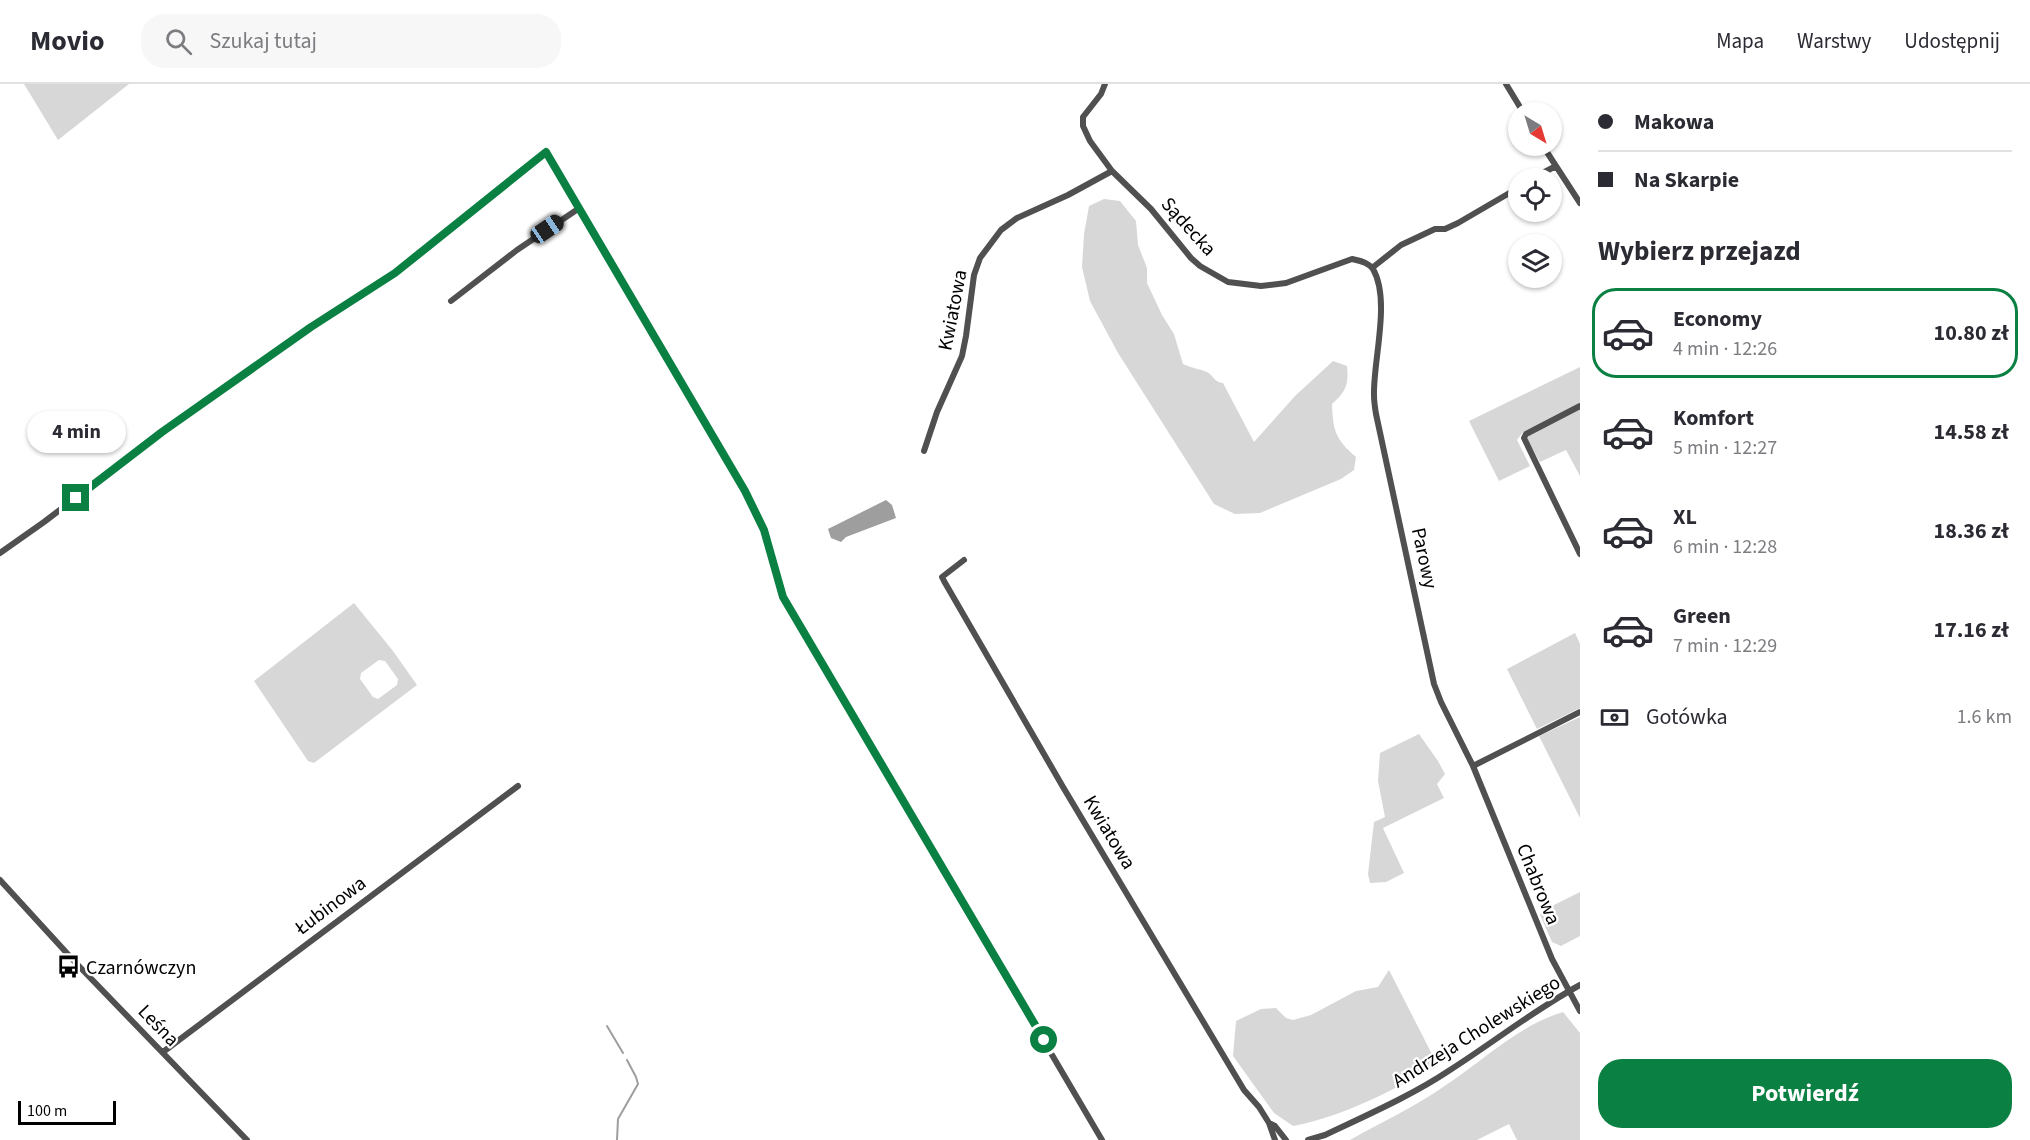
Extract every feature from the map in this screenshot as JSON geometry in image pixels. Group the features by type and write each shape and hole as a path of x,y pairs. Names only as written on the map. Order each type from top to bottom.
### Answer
{"street":[{"name":"Sądecka","path":"1105,84 1101,94 1083,117 1083,126 1090,141 1112,171 1151,208 1191,258 1210,273 1228,282 1262,286 1286,283 1352,259 1372,268"},
{"path":"1506,84 1517,102"},
{"path":"0,553 162,432 311,327 395,273 546,152 745,491 764,530 783,597 1102,1140"},
{"path":"1550,156 1580,203"},
{"path":"1552,168 1556,166"},
{"name":"Kwiatowa","path":"924,451 937,412 962,356 974,275 980,258 1001,230 1017,218 1068,195 1112,171"},
{"path":"1372,268 1401,245 1458,223 1508,194"},
{"path":"451,301 517,250 578,209"},
{"name":"Parowy","path":"1372,268 1379,289 1380,333 1374,395 1376,414 1434,684 1473,766"},
{"path":"1580,406 1526,434 1524,438 1580,554"},
{"name":"Kwiatowa","path":"964,560 942,577 944,581 1244,1090 1269,1123 1275,1140"},
{"path":"1473,766 1580,712"},
{"name":"Chabrowa","path":"1473,766 1552,959 1580,1011"},
{"name":"Łubinowa","path":"163,1052 519,786"},
{"name":"Leśna","path":"0,880 68,956 247,1140"},
{"name":"Andrzeja Cholewskiego","path":"1308,1140 1322,1138 1440,1077 1526,1017 1580,985"},
{"name":"Kwiatowa","path":"1269,1123 1275,1126 1287,1140"}],"shaded area":[{"path":"24,84 129,84 58,140"},
{"path":"1104,199 1120,201 1136,221 1138,245 1147,268 1147,283 1174,334 1183,364 1207,372 1223,383 1254,442 1295,396 1333,361 1347,366 1346,387 1341,396 1332,404 1332,413 1336,434 1356,457 1354,470 1341,479 1260,513 1235,514 1214,504 1118,353 1090,301 1082,267 1084,234 1089,206"},
{"path":"1580,367 1580,404 1523,432 1517,440 1530,466 1499,481 1469,421"},
{"path":"1580,409 1580,476 1566,450 1540,462 1527,439 1530,434"},
{"path":"886,500 892,505 896,518 846,537 841,542 831,538 828,529"},
{"path":"354,603 417,685 314,763 308,761 254,681","holes":["379,660 385,661 398,679 397,685 378,699 373,697 360,679 361,673"]},
{"path":"1575,633 1580,644 1580,708 1537,729 1507,669"},
{"path":"1580,717 1580,818 1539,736"},
{"path":"1419,734 1445,774 1437,784 1444,798 1383,828 1404,873 1386,882 1370,883 1368,874 1374,822 1385,817 1378,781 1380,753"},
{"path":"1580,892 1580,936 1561,946 1552,942 1540,915 1542,911"},
{"path":"1389,970 1438,1066 1368,1101 1313,1122 1293,1126 1274,1113 1233,1056 1236,1021 1261,1009 1276,1008 1286,1018 1293,1020 1311,1015 1356,991 1378,987"},
{"path":"1563,1012 1580,1033 1580,1140 1517,1140 1509,1124 1477,1140 1350,1140 1435,1093 1517,1034"}],"waterway":[{"path":"607,1026 623,1053"},
{"path":"617,1140 618,1119 638,1084 627,1060"}],"place":[{"name":"Czarnówczyn","path":"68,967"}],"route":[{"path":"76,498 162,432 311,327 395,273 546,152 745,491 764,530 783,597 1044,1040"}]}
